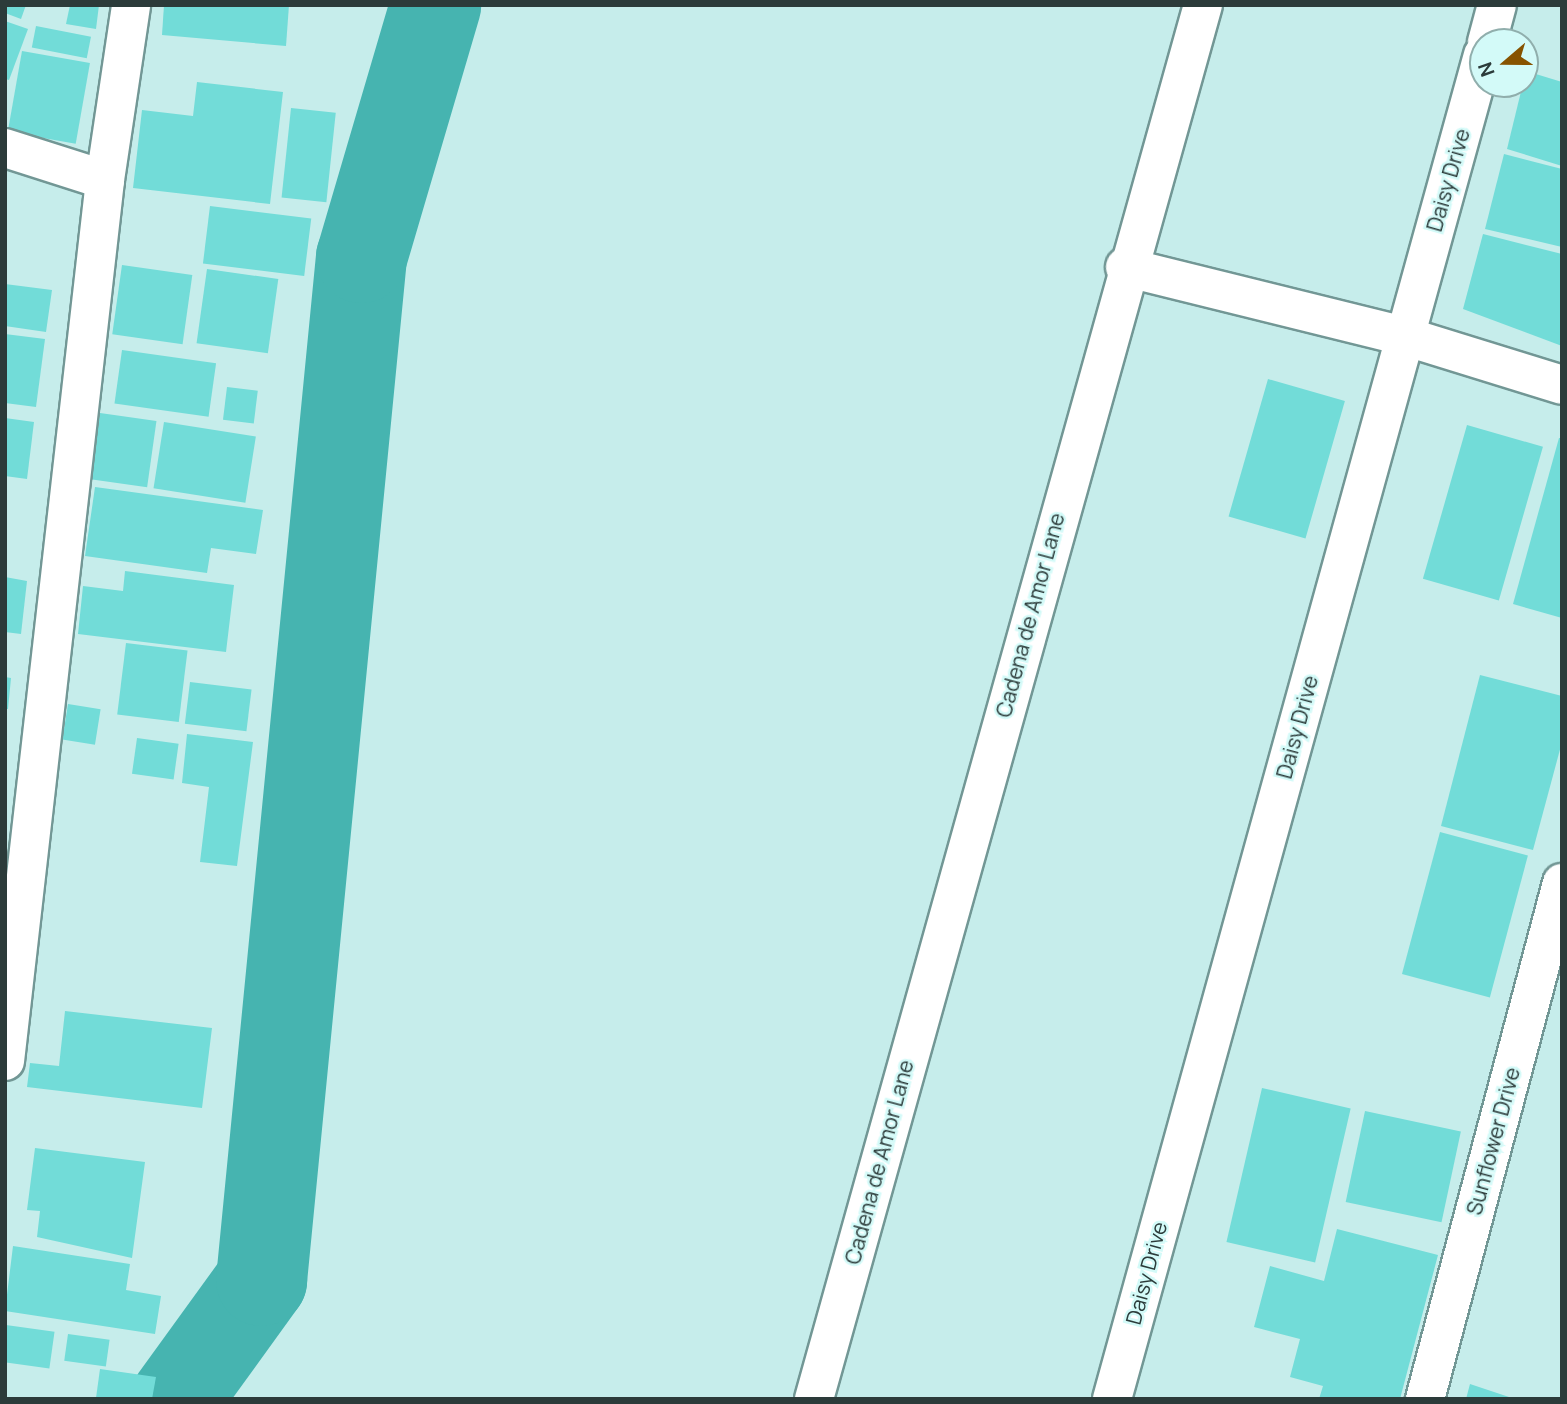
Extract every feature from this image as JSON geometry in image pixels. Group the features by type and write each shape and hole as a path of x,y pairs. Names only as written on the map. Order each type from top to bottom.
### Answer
{"street":[{"path":"5,1061 105,180 131,5"},
{"name":"Cadena de Amor Lane","path":"814,1399 1125,267 1203,5"},
{"path":"1491,28 1497,5"},
{"name":"Daisy Drive","path":"1112,1399 1471,98"},
{"path":"5,148 105,180"},
{"path":"1125,267 1404,336 1562,385"},
{"name":"Sunflower Drive","path":"1425,1399 1562,883"}],"building":[{"path":"5,5 26,5 21,19 5,13"},
{"path":"70,5 99,5 96,29 66,24"},
{"path":"164,5 289,5 286,46 162,35"},
{"path":"5,21 28,29 9,80 5,79"},
{"path":"36,26 91,37 87,58 32,48"},
{"path":"22,51 90,63 76,144 8,132"},
{"path":"1539,75 1562,82 1562,166 1507,149 1519,98 1539,98"},
{"path":"197,82 283,92 270,204 133,188 142,110 193,116"},
{"path":"291,108 336,113 326,202 282,198"},
{"path":"1504,154 1562,169 1562,247 1485,229"},
{"path":"210,206 311,218 304,276 203,264"},
{"path":"1483,234 1562,254 1562,346 1463,309"},
{"path":"122,265 192,275 183,344 112,334"},
{"path":"207,269 278,279 268,353 197,343"},
{"path":"5,284 52,290 46,332 5,326"},
{"path":"5,334 45,339 36,407 5,403"},
{"path":"122,350 216,363 209,417 114,403"},
{"path":"1268,379 1345,401 1305,539 1229,516"},
{"path":"227,387 258,391 254,424 223,420"},
{"path":"100,413 156,421 147,487 91,479"},
{"path":"5,418 34,422 27,479 5,476"},
{"path":"164,422 256,437 245,503 154,488"},
{"path":"1467,425 1543,447 1499,601 1423,579"},
{"path":"1559,438 1562,438 1562,618 1513,604"},
{"path":"95,487 263,510 256,554 211,548 207,573 85,556"},
{"path":"125,571 234,585 226,652 78,634 83,586 123,591"},
{"path":"5,577 27,581 21,634 5,632"},
{"path":"126,643 188,651 179,722 117,714"},
{"path":"1480,675 1562,696 1562,742 1533,850 1441,826"},
{"path":"5,677 11,678 8,709 5,709"},
{"path":"190,682 252,690 246,731 185,724"},
{"path":"68,704 101,709 95,745 62,740"},
{"path":"187,734 253,742 237,866 200,862 209,787 182,783"},
{"path":"137,738 179,744 174,779 132,774"},
{"path":"1440,832 1528,856 1490,998 1402,974"},
{"path":"65,1011 212,1028 202,1108 27,1087 30,1063 59,1066"},
{"path":"1262,1088 1351,1108 1315,1262 1226,1242"},
{"path":"1365,1111 1461,1131 1442,1222 1346,1202"},
{"path":"35,1148 145,1162 132,1258 37,1237 40,1211 27,1210"},
{"path":"1337,1229 1438,1255 1400,1399 1319,1399 1323,1386 1290,1377 1300,1339 1254,1327 1270,1266 1324,1281"},
{"path":"13,1246 130,1264 126,1290 161,1296 155,1334 5,1311"},
{"path":"6,1325 55,1332 49,1368 5,1362"},
{"path":"68,1334 110,1340 106,1367 64,1361"},
{"path":"100,1369 156,1377 152,1399 96,1398"},
{"path":"1470,1384 1512,1398 1512,1399 1466,1399"}],"waterway":[{"path":"175,1399 261,1280 361,257 435,5"}]}
